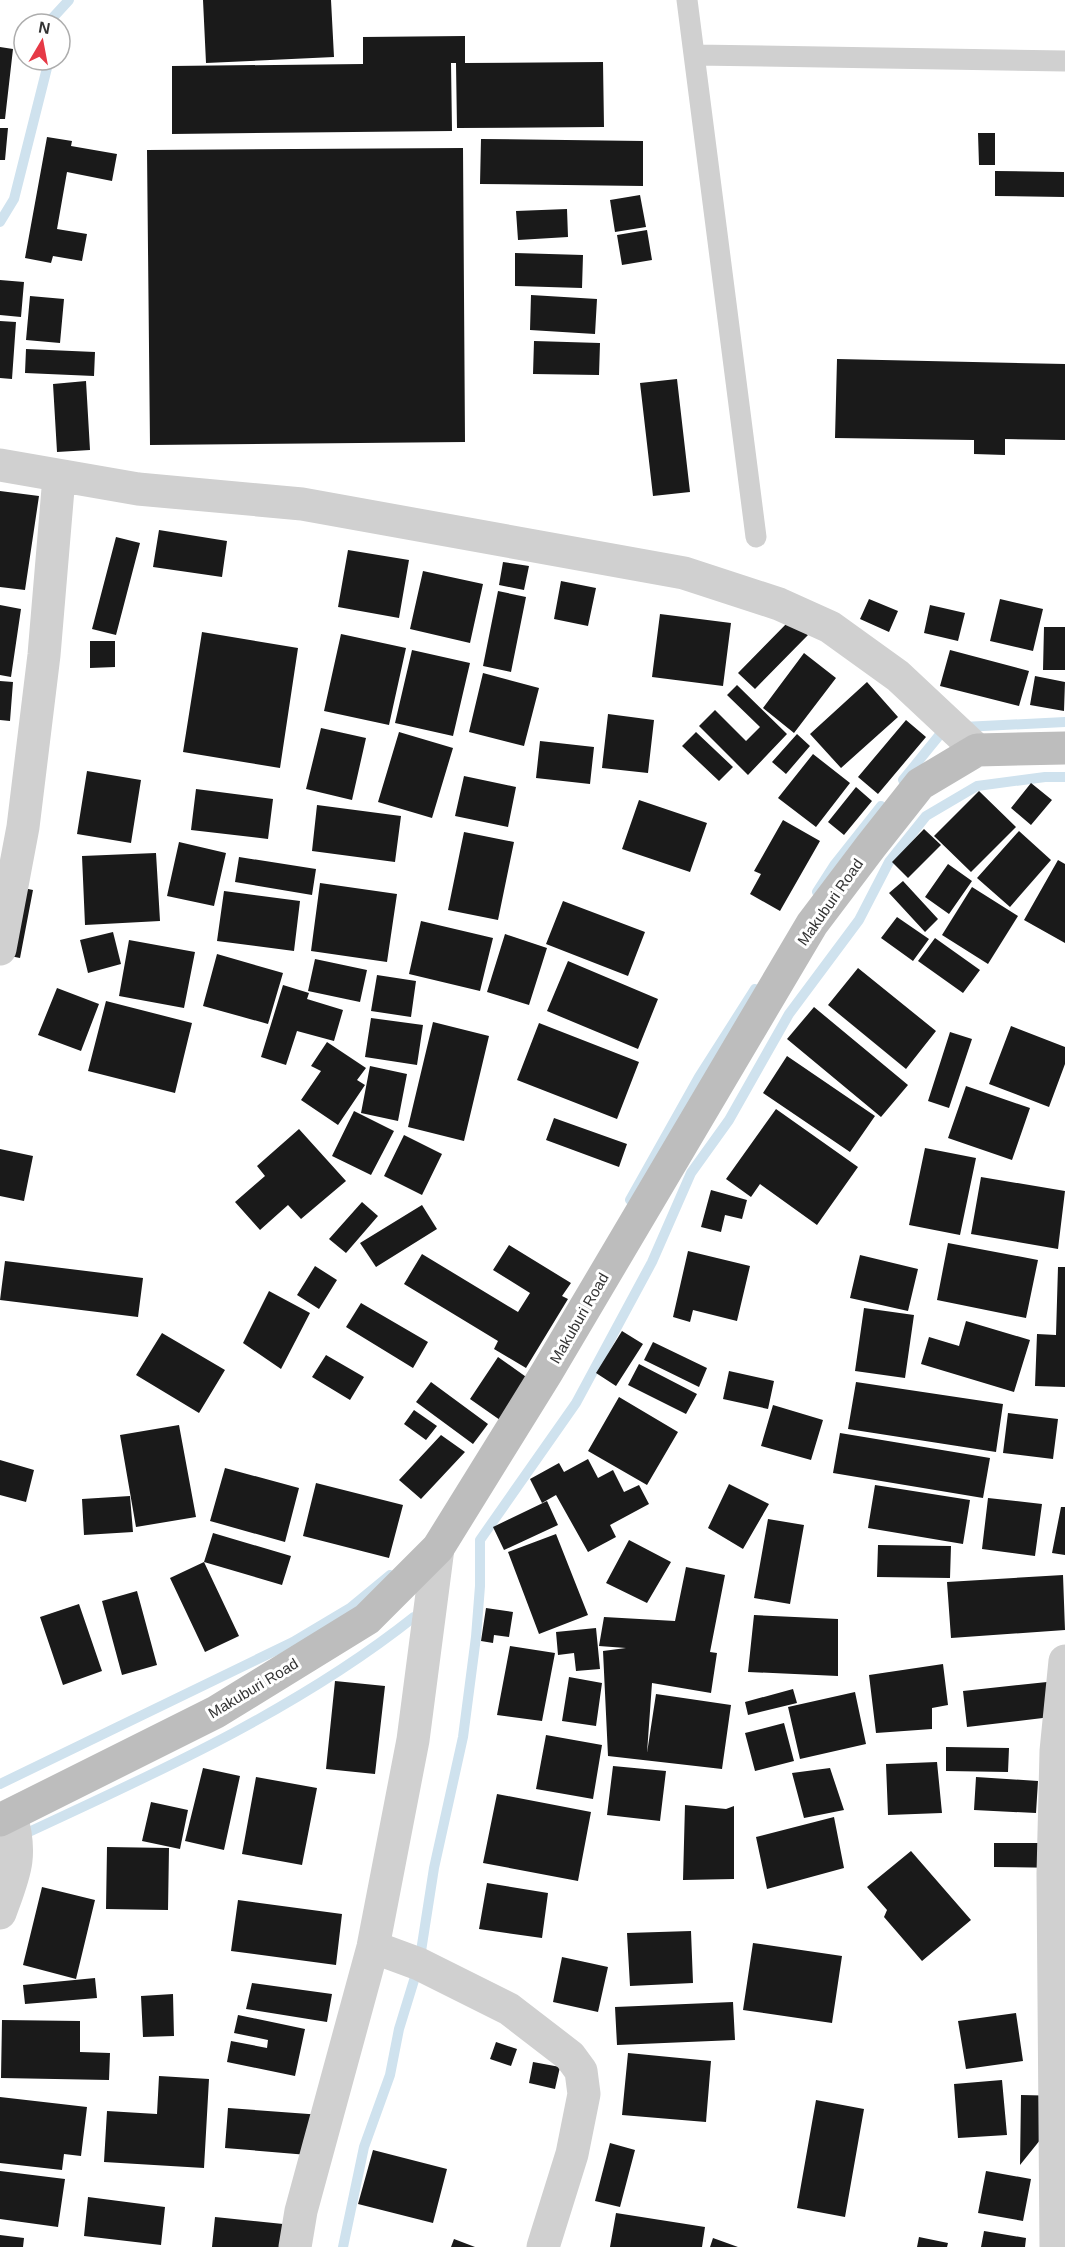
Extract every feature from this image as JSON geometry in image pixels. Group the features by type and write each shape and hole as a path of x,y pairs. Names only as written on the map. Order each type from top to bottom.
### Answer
{"street":[{"path":"0,465 138,489 302,504 684,573 779,604 830,627 898,676 977,750"},
{"path":"0,949 25,816 44,655 59,477"},
{"name":"Makuburi Road","path":"5,1818 216,1712 367,1619 438,1548 547,1372 812,924 920,784 977,750 1065,748"},
{"path":"296,2247 302,2211 374,1947 413,1740 438,1548"},
{"path":"1056,2247 1053,1874 1056,1751 1065,1661"},
{"path":"0,1913 16,1869 18,1847 5,1818"},
{"path":"374,1947 419,1964 509,2009 570,2056 581,2071 584,2094 572,2154 543,2247"}],"lane":[{"path":"687,0 756,537"},
{"path":"695,56 1065,61"}],"building":[{"path":"203,0 331,0 334,57 206,63"},
{"path":"465,36 465,63 603,62 604,127 457,128 456,63 451,63 452,131 172,134 172,66 363,64 363,37"},
{"path":"0,47 12,49 12,58 5,119 0,119"},
{"path":"0,128 8,128 5,160 0,160"},
{"path":"978,133 995,133 995,165 979,165"},
{"path":"47,137 72,141 71,146 117,154 112,181 67,172 57,229 87,234 82,261 53,256 51,263 25,258"},
{"path":"481,139 643,141 643,186 480,184"},
{"path":"463,148 465,442 150,445 147,150"},
{"path":"995,171 1064,172 1064,197 995,196"},
{"path":"640,195 646,227 615,232 610,200"},
{"path":"567,209 568,237 518,240 516,211"},
{"path":"647,230 652,260 622,265 617,235"},
{"path":"515,253 583,255 582,288 515,286"},
{"path":"0,280 24,282 21,317 0,315"},
{"path":"531,295 597,299 595,334 530,330"},
{"path":"30,296 64,299 60,343 26,340"},
{"path":"0,321 16,322 12,379 0,378"},
{"path":"534,341 600,343 599,375 533,374"},
{"path":"26,349 95,352 94,376 25,373"},
{"path":"837,359 1065,364 1065,440 1005,439 1005,455 974,454 974,440 835,438"},
{"path":"677,379 690,492 653,496 640,383"},
{"path":"86,381 90,450 57,452 53,384"},
{"path":"0,491 39,496 25,590 0,587"},
{"path":"159,530 227,541 222,577 153,567"},
{"path":"116,537 140,543 116,635 92,629"},
{"path":"348,550 409,560 399,618 338,607"},
{"path":"503,562 529,566 524,590 499,585"},
{"path":"423,571 483,584 470,643 410,629"},
{"path":"561,581 596,588 588,626 554,619"},
{"path":"498,591 526,597 511,672 483,666"},
{"path":"869,599 898,611 889,632 860,619"},
{"path":"1000,599 1043,609 1033,651 990,641"},
{"path":"0,605 21,609 11,677 0,675"},
{"path":"930,605 965,613 958,641 924,633"},
{"path":"660,614 731,623 723,686 652,677"},
{"path":"791,619 808,635 755,689 738,673"},
{"path":"1044,627 1065,627 1065,670 1043,670"},
{"path":"202,632 298,648 280,768 183,752"},
{"path":"341,634 406,648 389,725 324,711"},
{"path":"90,641 115,641 115,667 90,668"},
{"path":"412,650 470,663 453,736 395,723"},
{"path":"950,650 1029,671 1019,706 940,686"},
{"path":"804,653 836,678 794,733 763,708"},
{"path":"483,673 539,688 524,746 469,732"},
{"path":"1035,676 1065,682 1064,711 1030,705"},
{"path":"0,681 13,682 10,721 0,720"},
{"path":"867,682 898,717 841,768 810,734"},
{"path":"737,685 787,734 748,775 699,726 715,710 746,741 760,727 727,695"},
{"path":"608,714 654,720 648,773 602,768"},
{"path":"906,720 926,737 878,794 858,777"},
{"path":"321,728 366,738 352,800 306,789"},
{"path":"399,732 453,748 432,818 378,802"},
{"path":"696,732 733,767 719,781 682,746"},
{"path":"797,734 810,746 786,774 772,762"},
{"path":"540,741 594,747 590,784 536,778"},
{"path":"813,754 850,783 816,827 778,798"},
{"path":"87,771 141,780 131,843 77,834"},
{"path":"464,776 516,787 508,827 455,816"},
{"path":"1031,783 1052,800 1031,825 1011,808"},
{"path":"856,787 872,801 844,835 828,822"},
{"path":"196,789 273,799 268,839 191,830"},
{"path":"979,791 1016,827 971,872 934,836"},
{"path":"639,800 707,823 690,872 622,849"},
{"path":"317,805 401,816 395,862 312,851"},
{"path":"783,820 820,841 780,911 750,894 761,874 754,871"},
{"path":"924,829 941,845 908,878 892,862"},
{"path":"1019,831 1051,860 1010,907 977,878"},
{"path":"464,832 514,842 498,920 448,910"},
{"path":"179,842 226,853 214,906 167,896"},
{"path":"156,853 160,921 85,925 82,856"},
{"path":"239,857 316,869 312,895 235,882"},
{"path":"1058,860 1065,864 1065,943 1024,920"},
{"path":"948,864 972,881 949,914 925,897"},
{"path":"903,881 938,919 925,932 889,893"},
{"path":"0,883 33,890 20,958 0,954"},
{"path":"320,883 397,894 387,962 311,951"},
{"path":"972,887 1018,916 988,964 942,935"},
{"path":"224,891 300,901 294,951 217,941"},
{"path":"563,901 645,932 628,976 546,944"},
{"path":"897,917 929,939 913,961 881,938"},
{"path":"421,921 493,938 480,991 409,974"},
{"path":"113,932 121,964 88,973 80,940"},
{"path":"505,934 547,948 529,1005 487,992"},
{"path":"935,938 980,970 963,993 918,961"},
{"path":"129,940 195,952 184,1008 119,996"},
{"path":"217,954 283,973 268,1024 203,1006"},
{"path":"315,959 367,970 360,1002 308,991"},
{"path":"568,961 658,999 638,1049 547,1011"},
{"path":"858,968 936,1031 906,1069 828,1005"},
{"path":"377,975 416,981 411,1017 371,1011"},
{"path":"283,985 309,993 307,999 343,1010 334,1041 297,1031 286,1065 261,1057"},
{"path":"57,988 99,1004 81,1051 38,1035"},
{"path":"106,1001 192,1023 175,1093 88,1071"},
{"path":"814,1007 908,1085 881,1117 787,1039"},
{"path":"371,1018 423,1025 417,1065 365,1057"},
{"path":"433,1022 489,1036 464,1141 408,1127"},
{"path":"539,1023 639,1062 617,1119 517,1080"},
{"path":"1011,1026 1065,1047 1065,1064 1049,1107 989,1084"},
{"path":"950,1032 972,1039 949,1108 928,1101"},
{"path":"327,1042 366,1068 357,1080 365,1085 338,1125 301,1100 321,1071 311,1066"},
{"path":"787,1056 875,1116 850,1152 763,1093"},
{"path":"370,1066 407,1074 398,1121 361,1113"},
{"path":"966,1086 1030,1108 1012,1160 948,1138"},
{"path":"776,1109 858,1167 817,1225 760,1184 751,1197 726,1179"},
{"path":"354,1111 394,1131 371,1175 332,1156"},
{"path":"554,1118 627,1144 619,1167 546,1140"},
{"path":"299,1129 346,1181 301,1219 288,1205 260,1230 235,1202 265,1176 257,1166"},
{"path":"404,1135 442,1154 422,1195 384,1176"},
{"path":"925,1148 976,1158 960,1235 909,1225"},
{"path":"0,1149 33,1156 24,1201 0,1196"},
{"path":"981,1177 1065,1191 1058,1249 971,1234"},
{"path":"711,1190 747,1200 742,1219 725,1215 721,1232 701,1227"},
{"path":"362,1202 378,1216 346,1253 329,1239"},
{"path":"422,1205 437,1229 376,1267 360,1243"},
{"path":"948,1243 1038,1260 1026,1318 937,1300"},
{"path":"509,1245 571,1283 562,1296 568,1299 526,1368 494,1349 498,1341 404,1284 422,1254 518,1312 530,1293 493,1270"},
{"path":"688,1251 750,1266 737,1321 693,1310 690,1322 673,1317"},
{"path":"860,1255 918,1269 908,1311 850,1298"},
{"path":"5,1261 143,1278 138,1317 0,1300"},
{"path":"315,1266 337,1280 319,1309 297,1295"},
{"path":"1058,1267 1065,1267 1065,1387 1035,1386 1037,1334 1056,1335"},
{"path":"269,1291 310,1313 281,1369 243,1343"},
{"path":"361,1303 428,1342 413,1368 346,1327"},
{"path":"864,1308 914,1315 905,1378 855,1371"},
{"path":"966,1321 1030,1340 1014,1392 921,1364 929,1337 959,1346"},
{"path":"622,1331 643,1344 616,1386 596,1373"},
{"path":"162,1333 225,1370 199,1413 136,1375"},
{"path":"653,1342 707,1368 699,1387 644,1360"},
{"path":"326,1355 364,1377 350,1400 312,1377"},
{"path":"498,1357 529,1379 500,1420 470,1399"},
{"path":"639,1364 697,1394 686,1414 628,1385"},
{"path":"729,1371 774,1381 768,1409 723,1399"},
{"path":"431,1382 488,1424 473,1444 416,1402"},
{"path":"856,1382 1003,1404 996,1452 848,1429"},
{"path":"619,1397 678,1432 647,1485 588,1451"},
{"path":"773,1405 823,1420 811,1460 761,1446"},
{"path":"414,1410 437,1426 426,1440 404,1424"},
{"path":"1008,1413 1058,1419 1053,1459 1003,1453"},
{"path":"179,1425 196,1517 136,1527 120,1435"},
{"path":"840,1433 990,1458 983,1498 833,1473"},
{"path":"441,1435 465,1452 421,1499 399,1480"},
{"path":"588,1459 598,1478 613,1470 624,1492 639,1485 649,1504 610,1525 616,1537 588,1552 556,1495 542,1503 530,1479 559,1463 564,1472"},
{"path":"0,1460 34,1470 26,1502 0,1495"},
{"path":"225,1468 299,1488 285,1542 210,1521"},
{"path":"316,1483 403,1505 389,1558 303,1536"},
{"path":"729,1484 769,1504 743,1549 708,1528"},
{"path":"875,1485 970,1500 963,1544 868,1528"},
{"path":"130,1496 133,1532 84,1535 82,1499"},
{"path":"988,1498 1042,1504 1035,1556 982,1549"},
{"path":"547,1501 558,1525 504,1550 493,1527"},
{"path":"1061,1507 1065,1507 1065,1555 1052,1553"},
{"path":"768,1519 804,1525 790,1604 754,1598"},
{"path":"213,1533 291,1556 282,1585 204,1562"},
{"path":"556,1534 588,1615 539,1634 508,1552"},
{"path":"629,1540 671,1562 647,1603 606,1583"},
{"path":"878,1545 951,1546 950,1578 877,1577"},
{"path":"204,1562 239,1636 205,1652 170,1578"},
{"path":"686,1567 725,1575 710,1652 717,1653 711,1693 652,1683 647,1753 656,1694 731,1705 722,1769 608,1756 603,1651 626,1648 599,1646 604,1617 675,1621"},
{"path":"1063,1575 1065,1630 951,1638 947,1582"},
{"path":"137,1591 157,1665 122,1675 102,1601"},
{"path":"79,1604 102,1671 63,1685 40,1617"},
{"path":"486,1608 513,1612 509,1637 494,1635 493,1643 481,1641"},
{"path":"754,1615 838,1619 838,1676 748,1672"},
{"path":"596,1628 600,1669 576,1671 574,1653 558,1655 556,1632"},
{"path":"510,1646 555,1653 542,1721 497,1715"},
{"path":"943,1664 948,1705 932,1708 932,1729 876,1733 869,1675"},
{"path":"569,1677 602,1683 596,1726 562,1721"},
{"path":"335,1681 385,1686 375,1774 326,1769"},
{"path":"1047,1682 1051,1717 967,1727 963,1691"},
{"path":"793,1689 797,1703 748,1715 745,1702"},
{"path":"855,1692 866,1744 800,1759 788,1707"},
{"path":"784,1723 794,1761 755,1771 745,1733"},
{"path":"546,1735 602,1745 593,1799 536,1789"},
{"path":"946,1747 1009,1748 1008,1772 946,1771"},
{"path":"937,1762 942,1813 888,1815 886,1764"},
{"path":"613,1766 666,1771 660,1821 607,1815"},
{"path":"203,1768 240,1776 224,1850 185,1841"},
{"path":"830,1768 844,1810 804,1818 792,1773"},
{"path":"256,1777 317,1788 302,1865 242,1854"},
{"path":"976,1777 1038,1781 1036,1813 974,1810"},
{"path":"497,1794 591,1812 578,1881 483,1863"},
{"path":"151,1802 188,1810 180,1849 142,1841"},
{"path":"685,1805 726,1809 734,1806 734,1879 683,1880"},
{"path":"834,1817 844,1868 767,1889 756,1837"},
{"path":"994,1843 1065,1843 1065,1868 994,1867"},
{"path":"107,1847 169,1848 168,1910 106,1909"},
{"path":"911,1851 971,1920 922,1961 884,1917 887,1910 867,1887"},
{"path":"487,1883 548,1893 542,1938 479,1929"},
{"path":"42,1887 95,1900 76,1979 23,1965"},
{"path":"238,1900 342,1914 336,1965 231,1951"},
{"path":"691,1931 693,1983 630,1986 627,1933"},
{"path":"753,1943 842,1956 832,2023 743,2010"},
{"path":"562,1957 608,1967 598,2012 553,2002"},
{"path":"95,1978 97,1998 25,2004 23,1985"},
{"path":"252,1983 332,1994 327,2022 246,2009"},
{"path":"173,1994 174,2036 143,2037 141,1996"},
{"path":"733,2002 735,2040 617,2045 615,2007"},
{"path":"1016,2013 1023,2061 966,2069 958,2021"},
{"path":"238,2015 305,2029 295,2076 227,2062 231,2041 267,2048 268,2040 234,2033"},
{"path":"2,2020 80,2021 80,2052 110,2053 109,2080 1,2078"},
{"path":"496,2042 517,2049 511,2066 490,2059"},
{"path":"628,2053 711,2061 706,2122 622,2115"},
{"path":"533,2062 560,2067 555,2089 529,2083"},
{"path":"159,2076 209,2079 204,2168 104,2162 107,2111 157,2114"},
{"path":"1002,2080 1007,2135 958,2138 954,2084"},
{"path":"1021,2095 1065,2096 1065,2109 1020,2165"},
{"path":"0,2097 87,2107 81,2156 64,2154 62,2170 0,2163"},
{"path":"816,2100 864,2109 845,2217 797,2208"},
{"path":"228,2108 336,2116 332,2157 225,2148"},
{"path":"610,2143 635,2150 620,2207 595,2201"},
{"path":"373,2150 447,2169 433,2223 358,2204"},
{"path":"0,2171 65,2179 58,2227 0,2219"},
{"path":"986,2171 1031,2179 1023,2221 978,2213"},
{"path":"88,2197 165,2207 161,2245 84,2236"},
{"path":"616,2213 705,2227 702,2247 610,2247"},
{"path":"215,2217 283,2224 280,2247 212,2247"},
{"path":"984,2231 1026,2238 1025,2247 981,2247"},
{"path":"0,2235 24,2238 23,2247 0,2247"},
{"path":"919,2237 948,2243 947,2247 917,2247"},
{"path":"713,2238 738,2247 710,2247"},
{"path":"454,2239 475,2247 451,2247"}],"waterway":[{"path":"58,12 69,0"},
{"path":"0,222 14,199 46,72"},
{"path":"963,727 1065,722"},
{"path":"903,780 946,727"},
{"path":"343,2247 364,2147 390,2075 399,2029 419,1964 434,1868 463,1737 476,1637 480,1586 480,1540 576,1403 652,1262 691,1173 729,1120 789,1014 859,920 889,862 926,816 977,786 1045,777 1065,777"},
{"path":"817,892 835,864 881,806"},
{"path":"630,1200 699,1077 755,989"},
{"path":"0,1784 293,1642 350,1608 390,1575"},
{"path":"20,1836 173,1764 273,1711 369,1651 414,1617"}]}
